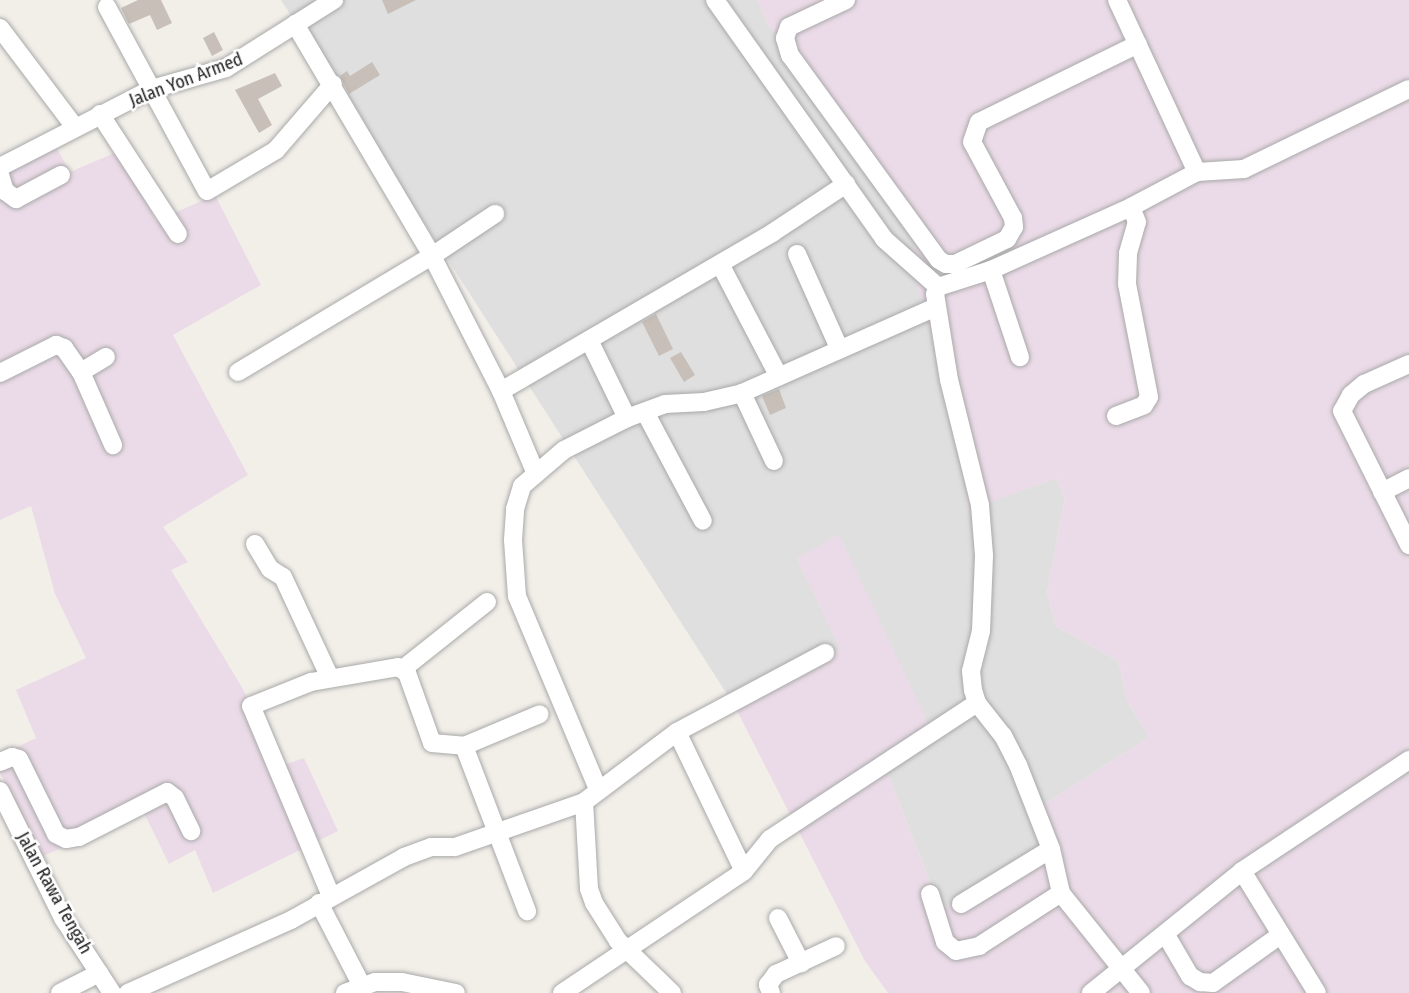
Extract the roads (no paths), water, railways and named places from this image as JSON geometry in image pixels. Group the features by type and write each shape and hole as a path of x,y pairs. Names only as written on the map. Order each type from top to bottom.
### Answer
{"street":[{"name":"Jalan Yon Armed","path":"0,167 74,126 152,89 226,68 334,0"},
{"path":"715,0 884,238 938,287"},
{"path":"846,0 789,27 785,38 790,55 939,260 946,264 955,264 1007,239 1014,227 1013,218 972,142 979,122 1138,44"},
{"path":"1117,0 1197,172"},
{"path":"107,7 207,191 276,150 333,84"},
{"path":"295,24 333,84 432,256 501,391 536,474"},
{"path":"0,28 74,126"},
{"path":"938,287 991,270 1131,207 1197,172 1244,169 1409,89"},
{"path":"100,114 178,234"},
{"path":"0,175 5,191 16,199 61,175"},
{"path":"501,391 720,264 846,184"},
{"path":"1116,416 1144,405 1149,397 1127,284 1128,253 1137,222 1131,207"},
{"path":"238,372 432,256 495,213"},
{"path":"797,254 839,348"},
{"path":"720,264 778,375"},
{"path":"991,270 1020,357"},
{"path":"938,287 934,308 980,505 984,555 981,631 971,671 977,703 1013,755 1051,849 1060,893 1141,993"},
{"path":"598,789 517,596 515,509 522,486 564,450 627,418 665,405 704,402 742,393 778,375 934,308"},
{"path":"589,340 627,418"},
{"path":"0,373 56,345 64,348 81,372 113,445"},
{"path":"81,372 106,357"},
{"path":"1409,364 1364,384 1351,395 1342,411 1409,545"},
{"path":"742,393 774,461"},
{"path":"645,412 703,521"},
{"path":"1382,492 1409,478"},
{"path":"255,544 270,569 283,577 330,678"},
{"path":"361,984 325,899 251,706 330,678 404,668 487,602"},
{"path":"128,993 252,938 404,856 431,847 455,847 498,830 584,802 598,789 677,732 825,653"},
{"path":"404,668 432,743 464,746 540,714"},
{"path":"562,993 744,871 770,839 977,703"},
{"path":"677,732 744,871"},
{"path":"464,746 470,771 498,830 527,910"},
{"path":"0,762 12,757 19,759 56,834 66,839 79,837 167,792 175,798 191,831"},
{"path":"1091,993 1242,872 1409,760"},
{"name":"Jalan Rawa Tengah","path":"0,791 42,880 112,993"},
{"path":"584,802 589,889 626,949 672,993"},
{"path":"961,904 1051,849"},
{"path":"1242,872 1279,936 1317,993"},
{"path":"930,894 945,942 956,951 979,946 1060,893"},
{"path":"778,918 801,963"},
{"path":"1166,935 1190,976 1200,982 1213,983 1279,936"},
{"path":"771,993 768,985 771,979 836,946"},
{"path":"60,993 99,973"},
{"path":"345,993 361,984 402,982 456,993"}]}
